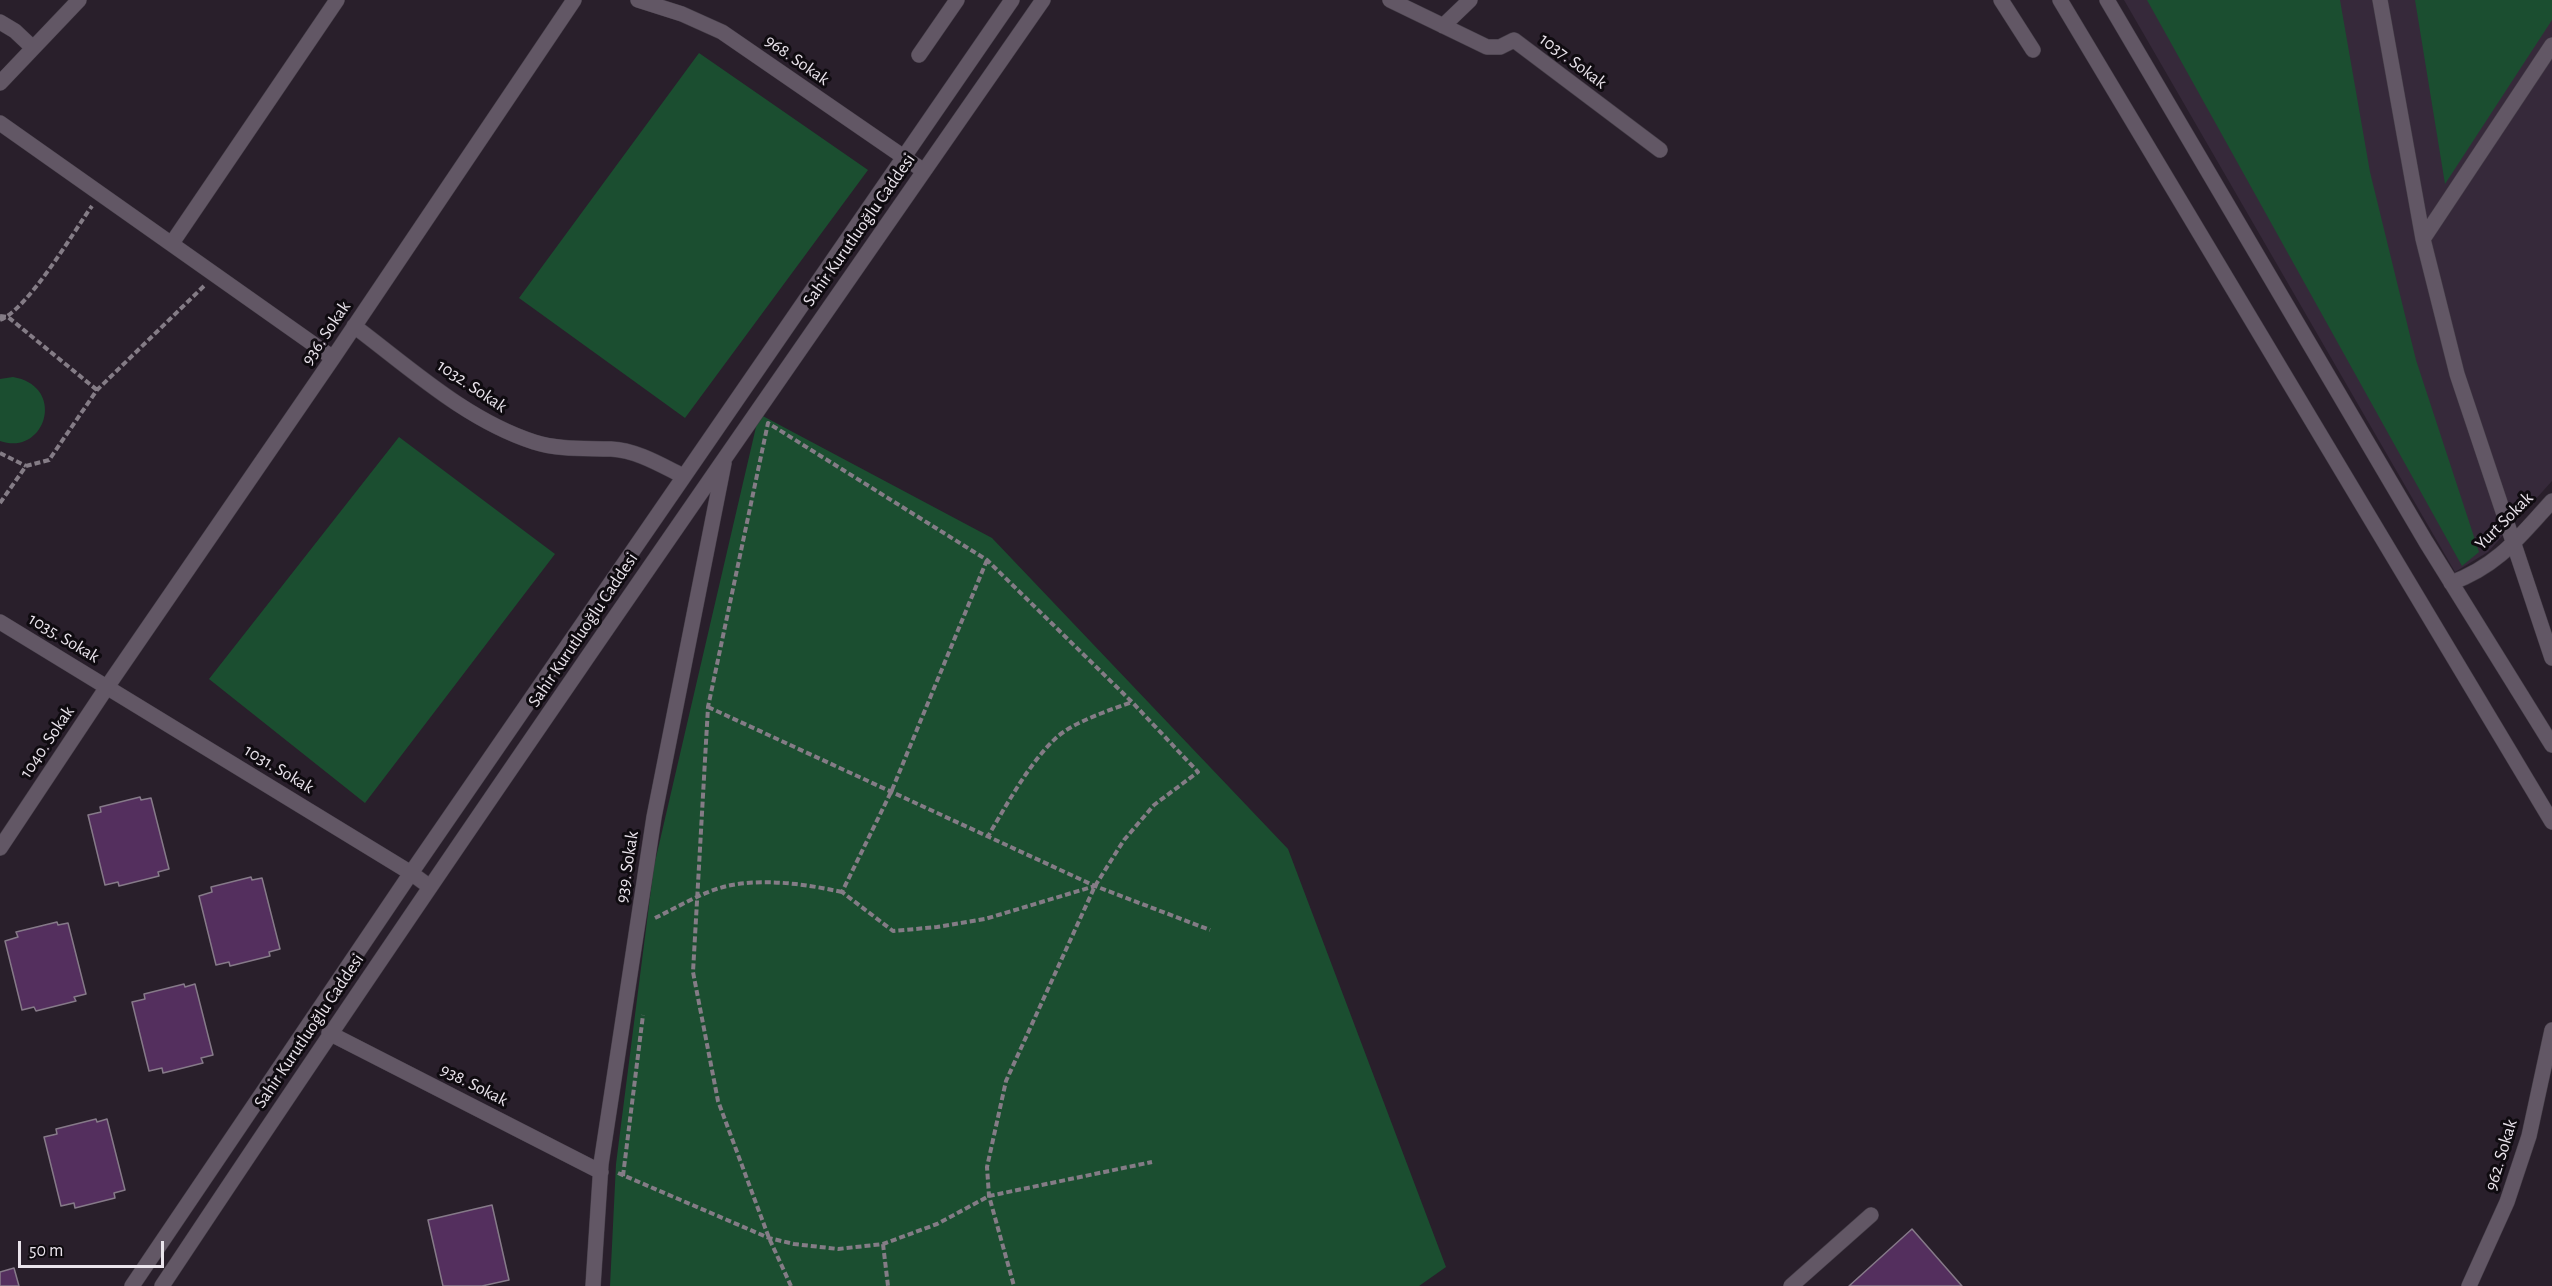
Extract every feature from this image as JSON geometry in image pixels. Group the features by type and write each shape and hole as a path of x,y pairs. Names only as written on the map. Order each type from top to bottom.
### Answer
{"street":[{"path":"0,83 79,0"},
{"path":"172,243 337,0"},
{"name":"936. Sokak","path":"107,687 333,358 574,0"},
{"name":"968. Sokak","path":"638,0 682,14 722,32 901,158 924,171"},
{"path":"919,55 957,0"},
{"name":"Sahir Kurutluoğlu Caddesi","path":"132,1286 411,873 901,158 1012,0"},
{"name":"Sahir Kurutluoğlu Caddesi","path":"162,1286 329,1034 1042,0"},
{"name":"1037. Sokak","path":"1390,0 1487,47 1500,47 1514,40 1660,150"},
{"path":"1443,26 1470,0"},
{"path":"2001,0 2033,50"},
{"path":"2060,0 2552,822"},
{"path":"2107,0 2451,583 2552,745"},
{"path":"2380,0 2423,239 2457,374 2552,658"},
{"path":"0,22 15,31 33,48"},
{"path":"2423,239 2552,45"},
{"path":"0,123 333,358"},
{"name":"1032. Sokak","path":"354,326 489,424 536,443 581,450 613,449 649,458 683,476"},
{"name":"939. Sokak","path":"593,1286 601,1168 654,817 725,457"},
{"name":"Yurt Sokak","path":"2451,583 2471,576 2492,564 2552,501"},
{"name":"1035. Sokak","path":"0,622 107,687"},
{"name":"1040. Sokak","path":"0,848 107,687"},
{"name":"1031. Sokak","path":"107,687 411,873 430,887"},
{"name":"962. Sokak","path":"2469,1286 2507,1202 2529,1136 2552,1030"},
{"name":"938. Sokak","path":"329,1034 601,1168"},
{"path":"1791,1286 1871,1215"}],"path":[{"path":"0,318 8,317 32,291 101,193"},
{"path":"0,503 26,466 49,460 97,390 216,274"},
{"path":"8,317 97,390"},
{"path":"791,1286 768,1238 718,1101 693,972 708,707 768,423 987,560 1132,702 1198,772 1154,805 1124,840 1095,886 1006,1081 987,1167 989,1196 1014,1286"},
{"path":"0,453 26,466"},
{"path":"842,892 892,790 987,560"},
{"path":"987,838 1024,779 1057,737 1096,714 1132,702"},
{"path":"708,707 892,790 987,838 1095,886 1210,930"},
{"path":"655,919 727,886 765,883 807,885 842,892 893,931 985,920 1095,886"},
{"path":"623,1176 643,1012"},
{"path":"601,1168 768,1238 794,1244 838,1249 883,1244 937,1224 989,1196 1152,1162"},
{"path":"883,1244 888,1286"}],"shaded area":[{"path":"2124,0 2552,0 2552,481 2488,552 2455,572"}],"green space":[{"path":"2147,0 2340,0 2370,172 2416,360 2479,552 2462,566"},
{"path":"2415,0 2552,0 2552,20 2445,184"},
{"path":"699,53 868,170 685,418 519,298"},
{"path":"13,377 30,383 40,393 45,405 44,418 39,430 29,439 16,443 0,441 0,379"},
{"path":"759,414 992,538 1288,849 1446,1267 1419,1286 610,1286 616,1164 654,866"},
{"path":"399,437 555,554 365,803 209,679"}],"building":[{"path":"140,797 141,800 151,798 169,869 158,872 159,876 119,886 118,882 105,885 88,815 101,812 100,807"},
{"path":"251,877 252,880 262,878 280,949 269,952 270,956 230,966 229,962 216,965 199,896 212,892 211,887"},
{"path":"57,922 58,925 68,923 86,994 74,997 76,1001 36,1011 34,1007 22,1010 5,941 18,937 16,932"},
{"path":"184,984 185,987 195,984 213,1055 201,1058 203,1063 163,1073 162,1068 149,1071 132,1002 145,999 144,994"},
{"path":"96,1119 97,1122 107,1119 125,1190 114,1193 115,1198 75,1208 74,1203 61,1206 44,1137 57,1134 56,1129"},
{"path":"492,1205 509,1280 482,1286 443,1286 428,1220"},
{"path":"1912,1229 1962,1286 1849,1286"},
{"path":"14,1268 19,1286 0,1286 0,1272"}]}
